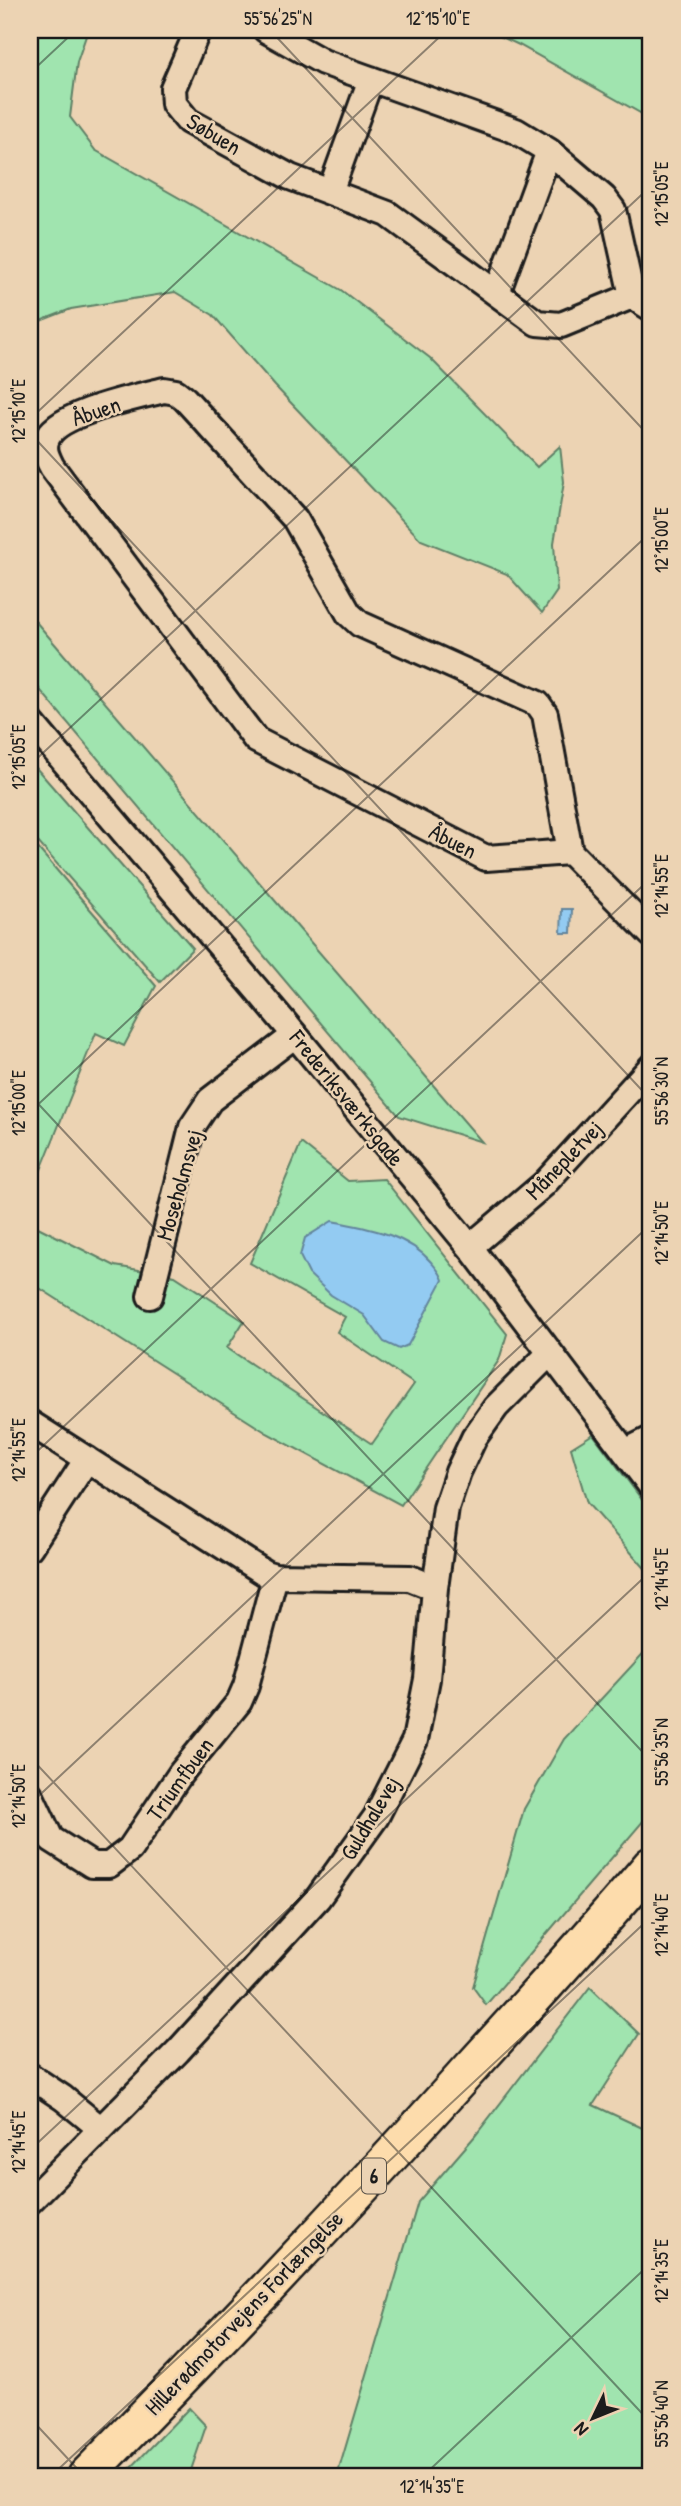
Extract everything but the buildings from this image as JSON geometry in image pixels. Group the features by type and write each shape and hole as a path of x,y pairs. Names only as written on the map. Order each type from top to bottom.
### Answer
{"highway":[{"name":"Hillerødmotorvejens Forlængelse","path":"86,2476 369,2181 651,1865"}],"street":[{"name":"Søbuen","path":"198,30 173,88 174,104 188,121 290,177 388,214 537,323 561,326 642,302 613,210 604,198 549,151 516,131 323,62 266,30"},
{"path":"330,192 371,79"},
{"path":"497,293 549,151"},
{"name":"Åbuen","path":"164,390 176,392 185,399 295,519 349,614 360,624 538,704 545,714 570,852 486,858 256,740 52,467 45,452 46,441 51,432 65,420 164,390"},
{"name":"Frederiksværksgade","path":"30,721 471,1247 651,1486"},
{"path":"570,852 651,934"},
{"name":"Moseholmsvej","path":"150,1296 192,1127 210,1100 295,1035"},
{"name":"Månepletvej","path":"471,1247 544,1184 651,1067"},
{"name":"Guldhalevej","path":"30,2201 178,2051 318,1898 376,1817 415,1740 427,1679 446,1508 458,1472 496,1406 550,1353"},
{"path":"30,1423 257,1568 275,1576 410,1578 435,1588"},
{"path":"625,1452 651,1439"},
{"path":"30,1547 87,1459"},
{"name":"Triumfbuen","path":"30,1794 51,1839 92,1865 109,1865 130,1849 181,1773 239,1702 246,1686 275,1576"},
{"path":"30,2076 102,2129"}],"green space":[{"path":"30,30 88,30 77,62 70,117 95,150 341,290 430,358 537,467 560,446 564,482 554,543 557,591 542,613 507,574 421,540 275,386 213,315 175,292 71,309 30,325"},
{"path":"487,30 637,30 651,47 651,119 519,45"},
{"path":"30,615 482,1142 399,1116 30,678"},
{"path":"30,761 193,948 160,982 30,833"},
{"path":"30,839 156,986 124,1046 96,1033 30,1197"},
{"path":"301,1143 348,1181 384,1179 507,1334 499,1360 401,1505 267,1433 30,1282 30,1223 115,1266 175,1276 244,1321 227,1348 372,1444 414,1384 337,1332 345,1317 250,1263"},
{"path":"593,1434 651,1512 651,1575 587,1503 571,1448"},
{"path":"651,1645 651,1812 486,2005 473,1987 524,1809 564,1739"},
{"path":"590,1987 639,2034 593,2105 651,2132 651,2476 337,2476 418,2202 475,2136"},
{"path":"189,2408 206,2426 189,2476 123,2476"}],"water":[{"path":"562,909 572,909 571,933 561,933"},
{"path":"651,1190 651,1238 644,1225 646,1193"},
{"path":"332,1221 398,1239 421,1252 440,1273 443,1280 408,1345 399,1349 384,1342 364,1315 331,1295 309,1274 300,1256 305,1238"}]}
